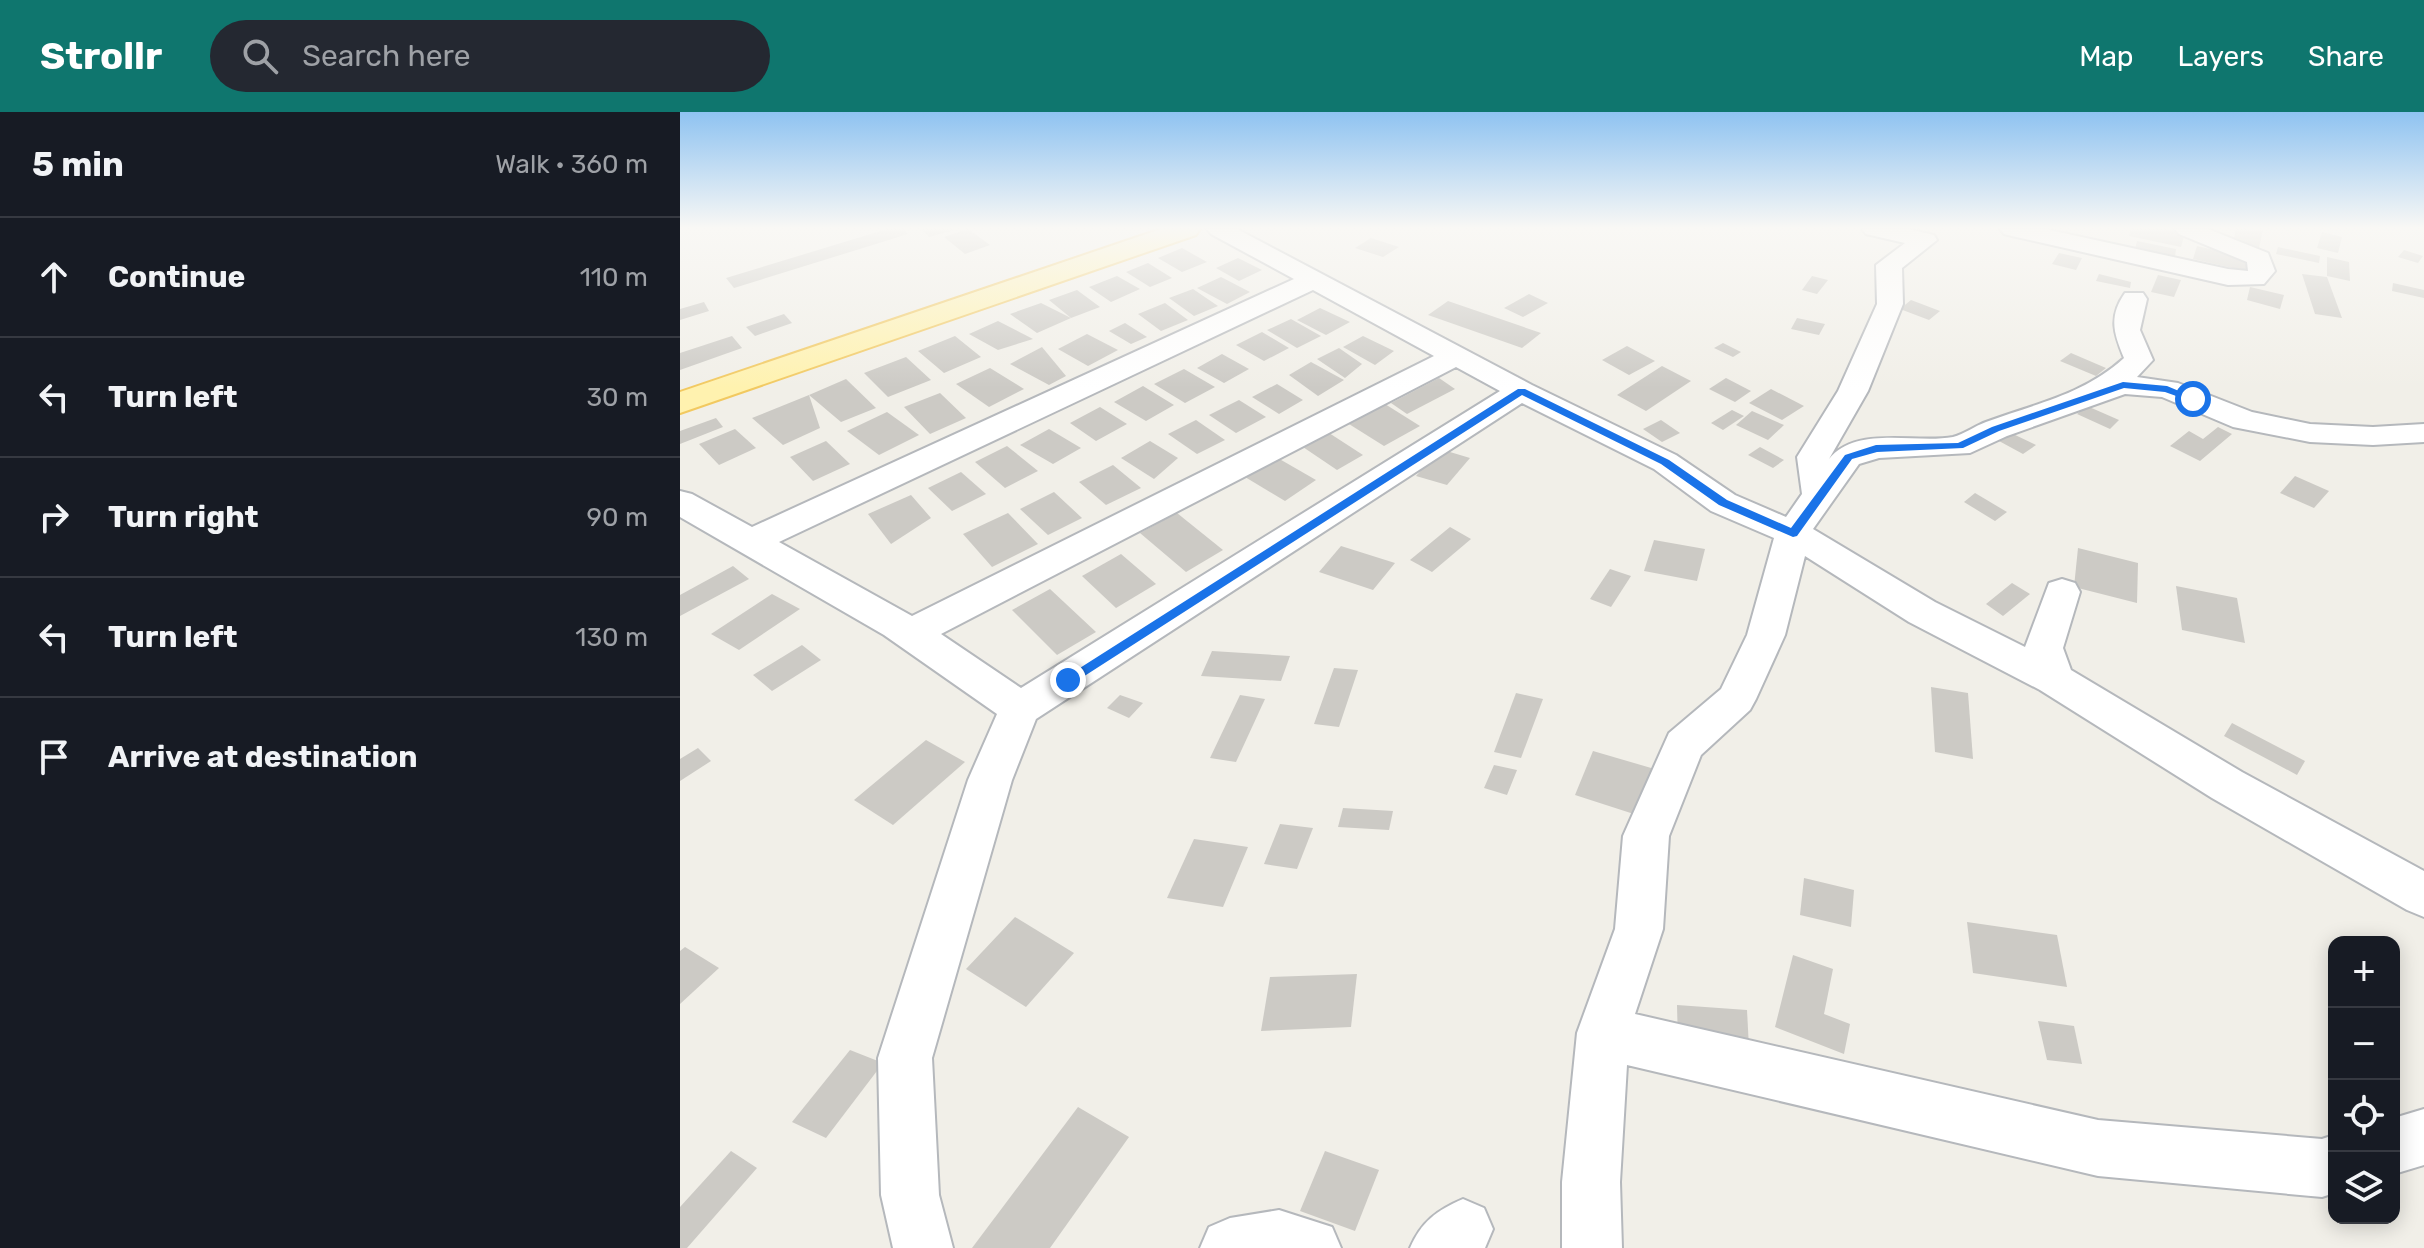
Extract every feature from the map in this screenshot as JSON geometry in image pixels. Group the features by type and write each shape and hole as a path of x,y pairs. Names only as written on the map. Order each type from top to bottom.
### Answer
{"main road":[{"path":"680,383 971,282"},
{"path":"680,403 1033,282"}],"street":[{"path":"749,542 1310,282"},
{"path":"1318,282 1521,391 1665,462 1723,503 1793,533 1922,612 2054,679 2227,785 2424,895"},
{"path":"1819,495 1813,457 1853,391 1890,304 1889,282"},
{"path":"2066,405 2115,382 2139,360 2126,330 2134,299"},
{"path":"909,634 1458,355"},
{"path":"1592,1248 1591,1182 1603,1033 1639,929 1646,836 1684,745 1736,699 1766,635 1793,533 1848,457 1876,448 1959,446 1996,429 2123,385 2167,389 2244,420 2310,433 2373,436 2424,433"},
{"path":"923,1248 910,1195 905,1058 990,780 1020,709 1521,391"},
{"path":"680,502 978,676 1020,709"},
{"path":"2054,679 2044,648 2062,592"},
{"path":"1603,1033 2098,1148 2322,1168 2328,1166"},
{"path":"2400,1144 2424,1137"},
{"path":"1230,1248 1279,1240 1311,1248"}],"building":[{"path":"729,282 753,282 734,288"},
{"path":"1102,282 1128,282 1140,289 1111,302 1089,287"},
{"path":"1142,282 1162,282 1150,287"},
{"path":"1210,282 1231,282 1250,292 1227,304 1197,288"},
{"path":"1808,282 1826,282 1817,294 1802,290"},
{"path":"2101,282 2131,282 2130,288"},
{"path":"2155,282 2180,282 2174,297 2151,292"},
{"path":"2305,282 2329,282 2342,318 2315,314"},
{"path":"2393,283 2424,290 2424,298 2392,291"},
{"path":"2250,287 2284,295 2280,309 2247,300"},
{"path":"1193,289 1218,306 1194,316 1169,298"},
{"path":"1077,290 1100,307 1071,318 1049,300"},
{"path":"1529,294 1548,303 1523,317 1504,308"},
{"path":"1911,300 1940,311 1929,320 1900,309"},
{"path":"1448,301 1541,333 1522,348 1428,315"},
{"path":"704,302 709,311 680,320 680,309"},
{"path":"1041,303 1071,318 1037,333 1010,314"},
{"path":"1165,303 1188,320 1161,331 1138,314"},
{"path":"1320,308 1350,322 1326,335 1297,320"},
{"path":"784,314 792,323 755,336 746,327"},
{"path":"1797,318 1825,324 1819,335 1791,329"},
{"path":"1291,319 1321,336 1297,348 1267,330"},
{"path":"998,321 1033,339 998,350 969,334"},
{"path":"1125,323 1147,337 1131,344 1109,331"},
{"path":"1262,332 1289,348 1264,361 1236,345"},
{"path":"1087,334 1118,350 1088,366 1058,349"},
{"path":"732,336 742,348 680,370 680,353"},
{"path":"955,336 981,357 944,373 918,351"},
{"path":"1363,336 1394,351 1375,365 1343,347"},
{"path":"1723,343 1741,352 1733,357 1714,348"},
{"path":"1627,346 1655,361 1629,375 1602,360"},
{"path":"1042,347 1066,376 1049,385 1010,364"},
{"path":"1339,348 1362,364 1345,378 1317,359"},
{"path":"2071,353 2106,368 2096,376 2060,361"},
{"path":"1222,354 1249,369 1224,383 1197,368"},
{"path":"906,357 931,380 888,397 864,373"},
{"path":"1311,362 1344,380 1318,396 1289,375"},
{"path":"1662,366 1691,381 1646,411 1617,395"},
{"path":"990,368 1024,389 989,407 956,384"},
{"path":"1184,369 1215,387 1185,403 1154,384"},
{"path":"1439,378 1455,389 1407,414 1391,403"},
{"path":"1726,378 1751,391 1735,402 1709,389"},
{"path":"846,379 876,408 841,422 809,395"},
{"path":"1277,384 1303,400 1279,414 1252,397"},
{"path":"1143,386 1174,405 1146,421 1114,402"},
{"path":"1771,389 1804,406 1782,420 1749,403"},
{"path":"940,393 966,418 930,434 904,407"},
{"path":"809,395 820,428 783,445 752,418"},
{"path":"1377,399 1420,426 1384,446 1341,419"},
{"path":"1239,400 1266,417 1236,433 1209,415"},
{"path":"2087,406 2119,420 2110,429 2077,414"},
{"path":"1100,407 1127,424 1096,441 1070,423"},
{"path":"1732,410 1744,416 1723,430 1711,423"},
{"path":"1752,411 1784,425 1768,440 1736,425"},
{"path":"887,412 919,435 879,455 847,431"},
{"path":"716,418 723,427 680,444 680,431"},
{"path":"1196,420 1225,440 1197,454 1168,434"},
{"path":"1661,420 1680,433 1662,442 1643,429"},
{"path":"2218,427 2232,434 2200,461 2170,446 2189,431 2203,439"},
{"path":"735,429 756,448 719,465 699,444"},
{"path":"1049,429 1081,448 1053,464 1020,445"},
{"path":"1326,431 1363,455 1337,470 1300,445"},
{"path":"2011,433 2036,445 2023,454 1999,441"},
{"path":"826,441 850,464 813,481 790,457"},
{"path":"1150,441 1178,458 1154,479 1121,458"},
{"path":"1007,446 1038,471 1005,488 975,462"},
{"path":"1760,447 1784,460 1773,468 1748,455"},
{"path":"1440,449 1470,458 1447,485 1416,476"},
{"path":"1276,457 1316,480 1285,501 1245,477"},
{"path":"1113,465 1141,488 1106,505 1079,482"},
{"path":"961,472 986,494 952,511 928,488"},
{"path":"2295,476 2329,491 2314,508 2280,493"},
{"path":"1054,492 1082,518 1048,535 1020,509"},
{"path":"1975,493 2007,512 1995,521 1964,502"},
{"path":"911,495 931,518 891,544 868,514"},
{"path":"1008,513 1038,544 992,567 963,534"},
{"path":"1177,513 1223,550 1186,572 1140,533"},
{"path":"1450,527 1471,539 1432,572 1410,560"},
{"path":"1654,540 1705,549 1697,581 1644,571"},
{"path":"1341,546 1395,563 1373,590 1319,572"},
{"path":"2078,548 2138,563 2137,603 2074,587"},
{"path":"1121,554 1156,584 1116,608 1082,576"},
{"path":"733,566 749,579 680,616 680,595"},
{"path":"1610,569 1631,576 1611,607 1590,599"},
{"path":"2012,583 2030,594 2003,616 1986,604"},
{"path":"2176,586 2237,598 2245,643 2182,630"},
{"path":"1050,589 1096,632 1057,655 1012,610"},
{"path":"772,594 800,609 739,650 711,634"},
{"path":"802,645 821,660 772,691 753,675"},
{"path":"1212,651 1290,656 1281,681 1201,676"},
{"path":"1334,668 1358,670 1339,727 1314,724"},
{"path":"1931,687 1968,693 1973,759 1935,752"},
{"path":"1516,693 1543,699 1521,758 1494,752"},
{"path":"1120,695 1143,703 1129,718 1107,708"},
{"path":"1240,695 1265,699 1236,762 1210,758"},
{"path":"2232,723 2305,761 2297,775 2224,736"},
{"path":"926,740 965,762 893,825 854,800"},
{"path":"698,748 711,761 680,781 680,759"},
{"path":"1593,751 1658,770 1640,816 1575,795"},
{"path":"1494,765 1517,770 1507,795 1484,788"},
{"path":"1343,808 1393,811 1389,830 1338,827"},
{"path":"1280,824 1313,828 1297,869 1264,864"},
{"path":"1194,839 1248,847 1223,907 1167,898"},
{"path":"1804,878 1854,890 1851,927 1800,915"},
{"path":"1015,917 1074,953 1026,1007 966,969"},
{"path":"1967,922 2057,935 2067,987 1973,973"},
{"path":"685,947 719,968 680,1004 680,951"},
{"path":"1793,955 1833,969 1824,1014 1850,1024 1844,1054 1775,1027"},
{"path":"1357,974 1351,1027 1261,1031 1270,977"},
{"path":"1677,1005 1747,1010 1749,1048 1678,1043"},
{"path":"2038,1021 2074,1026 2082,1064 2047,1060"},
{"path":"850,1050 883,1063 826,1138 792,1122"},
{"path":"1078,1107 1129,1137 1050,1248 972,1248"},
{"path":"731,1151 757,1168 687,1248 680,1248 680,1207"},
{"path":"1325,1151 1379,1170 1355,1231 1300,1211"}],"route":[{"path":"1068,680 1521,391 1665,462 1723,503 1793,533 1848,457 1876,448 1959,446 1996,429 2123,385 2167,389 2193,399"}]}
